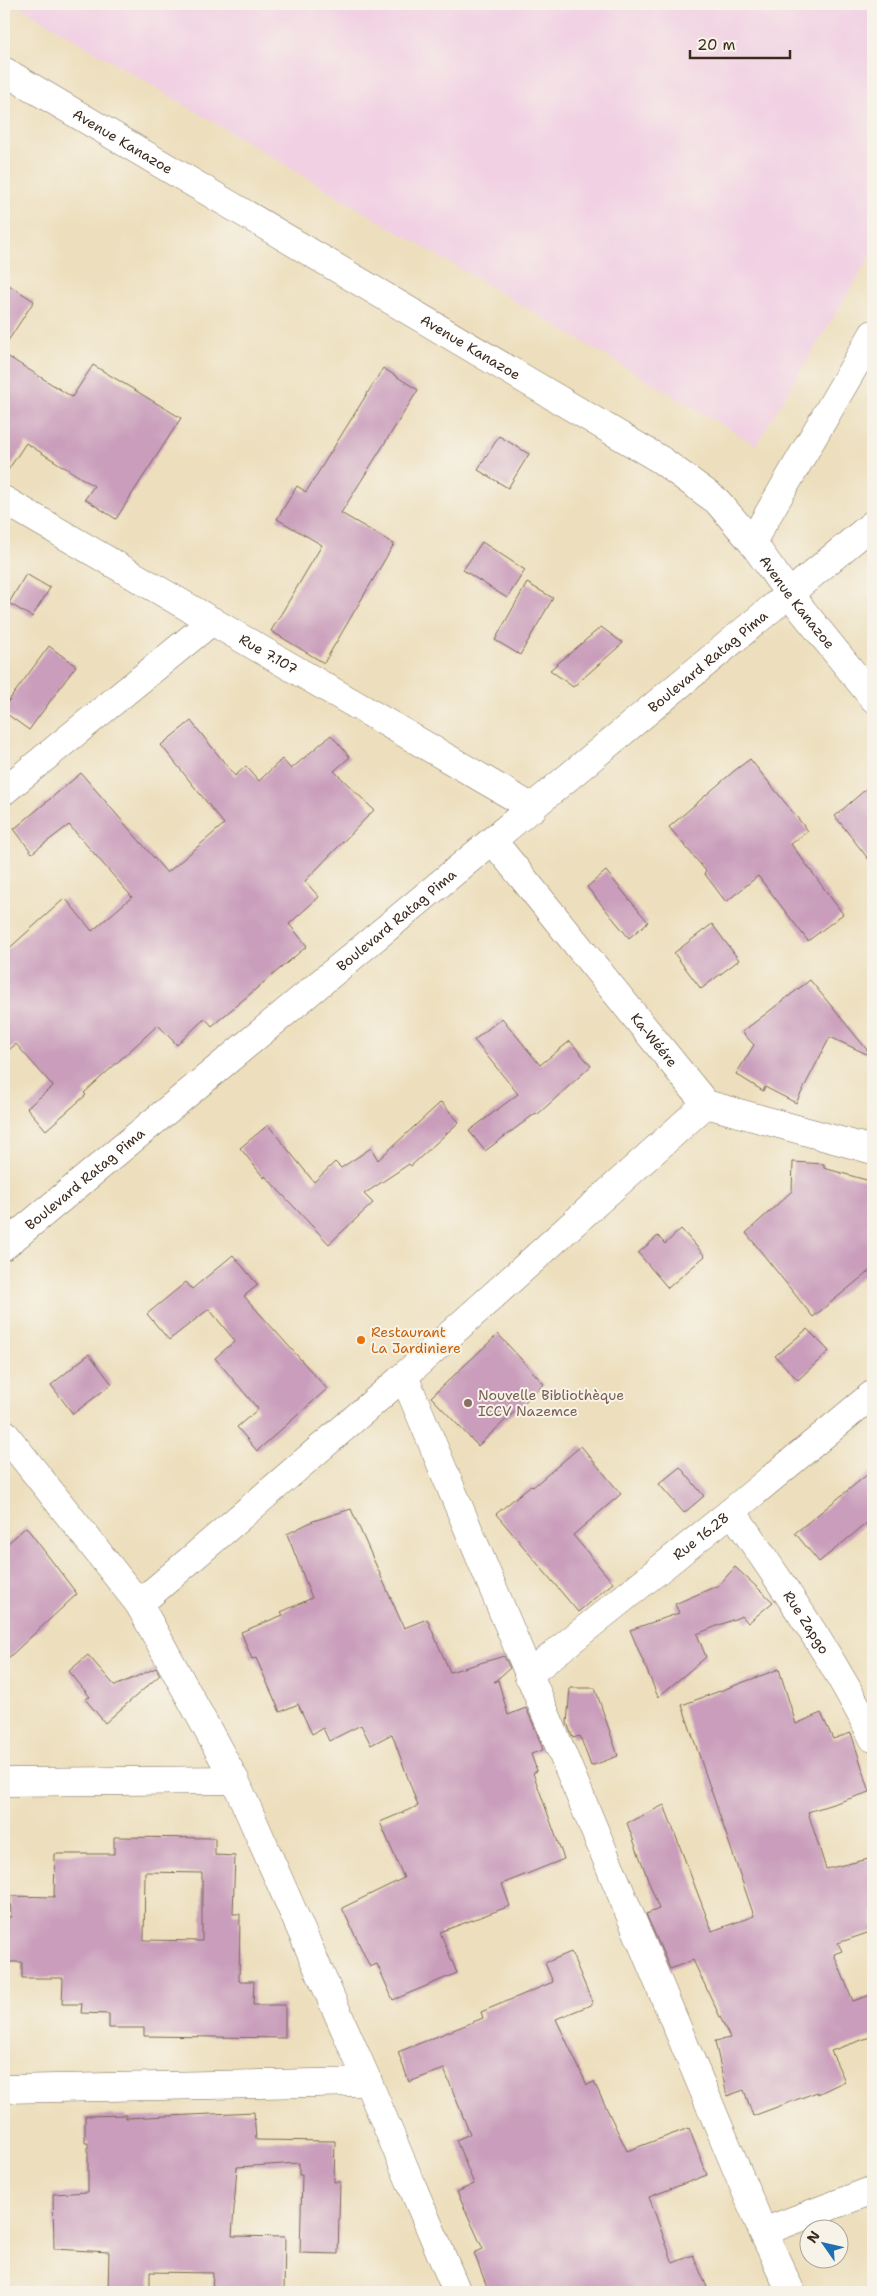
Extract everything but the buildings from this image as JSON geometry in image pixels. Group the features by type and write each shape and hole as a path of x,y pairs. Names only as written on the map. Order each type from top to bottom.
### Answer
{"street":[{"name":"Avenue Kanazoe","path":"4,70 661,460 717,501 752,542 790,595 873,698"},
{"path":"752,542 873,334"},
{"name":"Rue 7.107","path":"4,500 533,808"},
{"name":"Boulevard Ratag Pima","path":"4,1246 790,595 873,524"},
{"path":"4,791 212,621"},
{"name":"Ka-Wéére","path":"493,841 706,1104"},
{"path":"138,1604 404,1376 706,1104 873,1150"},
{"path":"404,1376 763,2232 791,2292"},
{"name":"Rue 16.28","path":"528,1675 732,1511 873,1394"},
{"path":"4,1433 138,1604 235,1780 368,2082 457,2292"},
{"name":"Rue Zapgo","path":"732,1511 798,1607 857,1705 873,1738"},
{"path":"4,1782 235,1780"},
{"path":"4,2089 368,2082"},
{"path":"763,2232 873,2190"}],"shaded area":[{"path":"15,4 873,4 873,252 756,445"}],"place":[{"name":"Restaurant La Jardiniere","path":"361,1340"},
{"name":"Nouvelle Bibliothèque ICCV Nazemce","path":"468,1403"}]}
